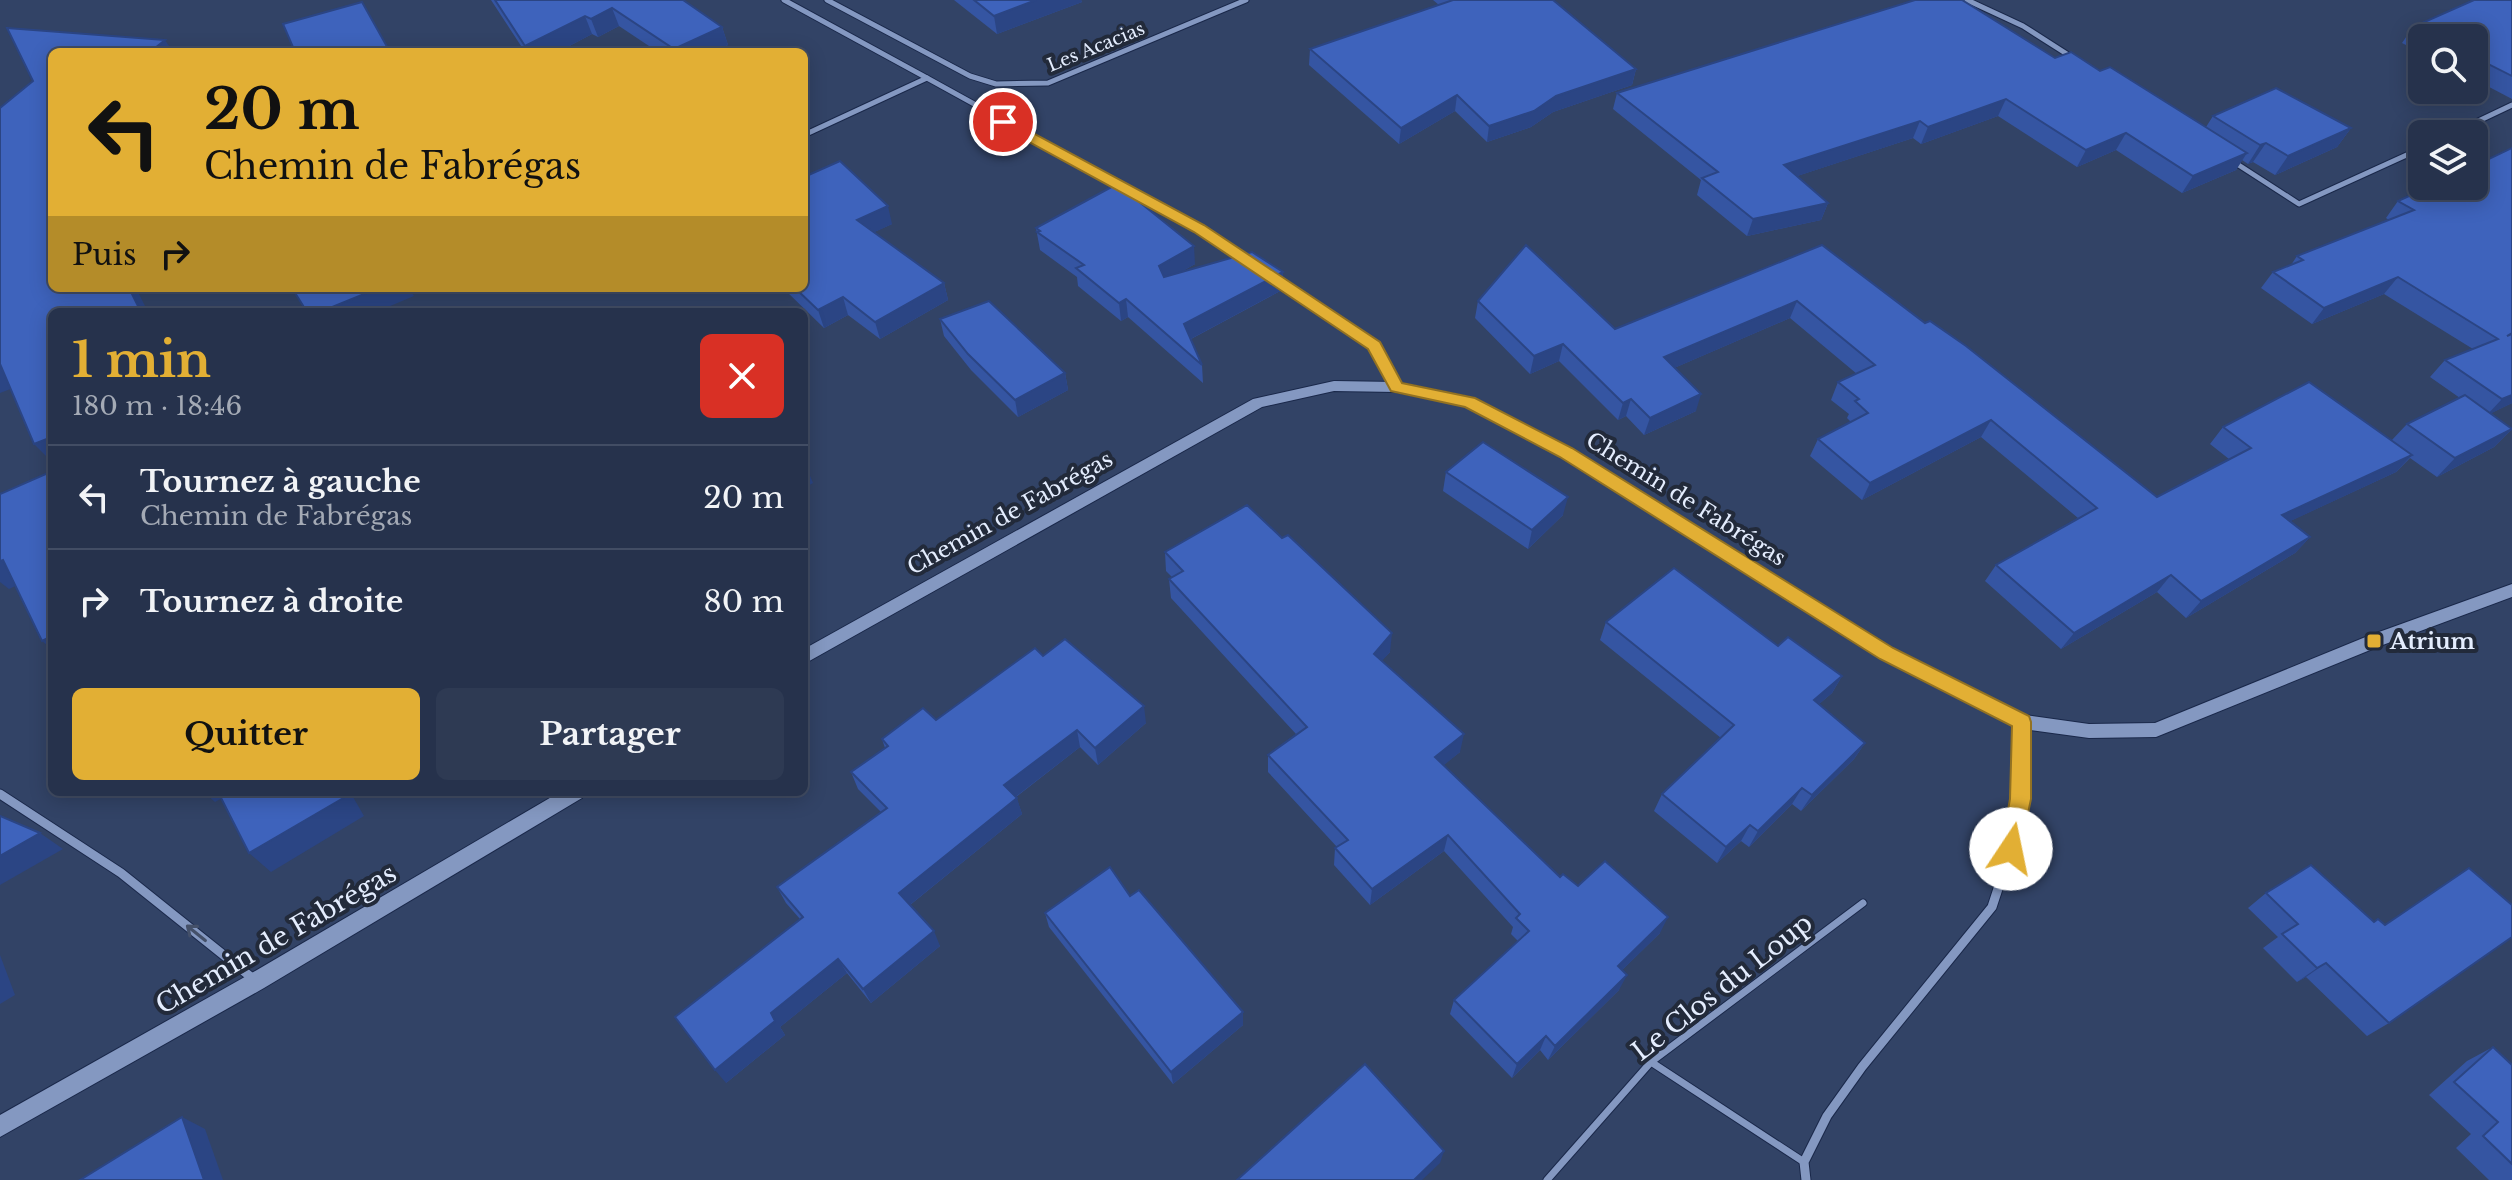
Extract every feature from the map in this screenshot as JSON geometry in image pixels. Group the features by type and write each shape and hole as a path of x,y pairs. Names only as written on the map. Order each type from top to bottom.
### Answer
{"street":[{"name":"Chemin de Fabrégas","path":"808,655 1258,403 1334,386 1396,387 1469,402 1566,452 1886,653 2022,722 2089,731 2156,730 2374,641 2512,590"},
{"path":"1806,1180 1804,1162 1827,1116 1862,1067 1992,907 2011,849 2021,799 2022,722"},
{"path":"0,794 121,873 257,981"},
{"name":"Chemin de Fabrégas","path":"0,1127 257,981 569,796"}],"lane":[{"path":"784,0 1199,228 1249,262"},
{"name":"Les Acacias","path":"827,0 970,76 996,84 1048,83 1246,0"},
{"path":"1967,0 2023,26 2076,60"},
{"path":"808,133 927,78"},
{"path":"2480,120 2512,105"},
{"path":"2233,161 2299,204 2408,154"},
{"path":"1274,279 1374,345 1396,387"},
{"name":"Le Clos du Loup","path":"1547,1180 1651,1062 1863,903"},
{"path":"1651,1062 1804,1162"}],"building":[{"path":"495,0 683,0 722,27 672,48 612,8 591,19 585,16 525,46"},
{"path":"974,0 1036,0 994,16"},
{"path":"1453,0 1553,0 1636,69 1556,96 1534,111 1489,126 1457,95 1401,128 1310,49"},
{"path":"1915,0 1962,0 2055,58 2071,52 2100,71 2110,67 2247,153 2193,176 2126,133 2086,150 2006,99 1928,127 1920,121 1784,165 1828,203 1753,219 1702,178 1718,172 1617,93"},
{"path":"2474,0 2512,0 2512,76 2488,64 2488,24 2420,24"},
{"path":"362,2 388,48 293,48 283,24"},
{"path":"7,28 165,40 155,48 48,48 48,292 131,292 139,308 48,308 48,439 34,444 0,364 0,108 33,81"},
{"path":"2276,88 2351,128 2288,156 2266,143 2260,145 2213,116"},
{"path":"2512,148 2512,333 2507,336 2512,334 2512,395 2502,399 2445,360 2498,339 2398,277 2324,308 2273,272 2303,260 2297,256 2414,210 2398,201 2408,196 2408,200 2488,200 2488,159"},
{"path":"840,161 888,206 857,220 944,283 875,322 843,297 818,310 799,292 808,292 808,175"},
{"path":"1117,184 1194,246 1159,266 1164,277 1252,252 1283,272 1184,324 1202,365 1126,299 1119,303 1076,268 1084,265 1037,232 1040,231 1036,228"},
{"path":"1526,245 1615,329 1822,245 1925,323 1930,321 1966,346 2157,497 2251,448 2223,427 2309,382 2412,455 2282,515 2310,537 2201,601 2171,575 2074,633 1996,565 2097,508 1991,420 1870,483 1818,439 1868,413 1855,401 1859,399 1838,382 1875,365 1797,301 1664,357 1701,394 1650,418 1631,399 1623,403 1563,344 1534,356 1478,301"},
{"path":"294,292 369,292 330,308 304,308"},
{"path":"989,301 1065,373 1015,400 968,354 940,319"},
{"path":"2465,395 2512,429 2455,458 2407,424"},
{"path":"1483,442 1568,497 1532,530 1446,472"},
{"path":"48,473 48,638 42,641 3,560 0,561 0,494"},
{"path":"1247,505 1282,538 1288,535 1392,633 1374,654 1464,734 1435,757 1560,877 1563,874 1578,886 1605,861 1668,917 1618,966 1627,975 1555,1046 1546,1036 1517,1064 1454,1000 1529,931 1516,918 1520,914 1448,835 1372,889 1335,848 1348,840 1268,755 1307,727 1169,579 1183,571 1165,552"},
{"path":"1674,568 1778,646 1788,637 1842,676 1814,700 1865,743 1812,795 1802,788 1758,831 1750,825 1726,847 1662,794 1734,725 1606,622"},
{"path":"1065,639 1144,706 1095,748 1077,730 1004,785 1017,798 899,893 934,931 863,989 838,959 771,1013 775,1021 715,1070 675,1017 803,917 777,887 887,808 851,772 888,746 882,739 923,708 936,720 1035,648 1043,656"},
{"path":"220,796 345,797 249,853"},
{"path":"0,816 40,833 0,856"},
{"path":"2311,865 2374,922 2378,919 2385,925 2469,868 2512,905 2512,937 2389,1023 2326,963 2317,968 2282,934 2298,924 2266,893"},
{"path":"1110,867 1130,896 1139,890 1243,1012 1171,1072 1045,913"},
{"path":"2493,1047 2512,1065 2512,1164 2483,1136 2498,1122 2454,1082"},
{"path":"1365,1064 1444,1151 1414,1180 1237,1180"},
{"path":"182,1117 204,1180 80,1180"}],"place":[{"name":"Atrium","path":"2374,641"}],"route":[{"path":"1003,122 1199,228 1374,345 1396,387 1469,402 1566,452 1886,653 2022,722 2021,799 2011,849"}]}
